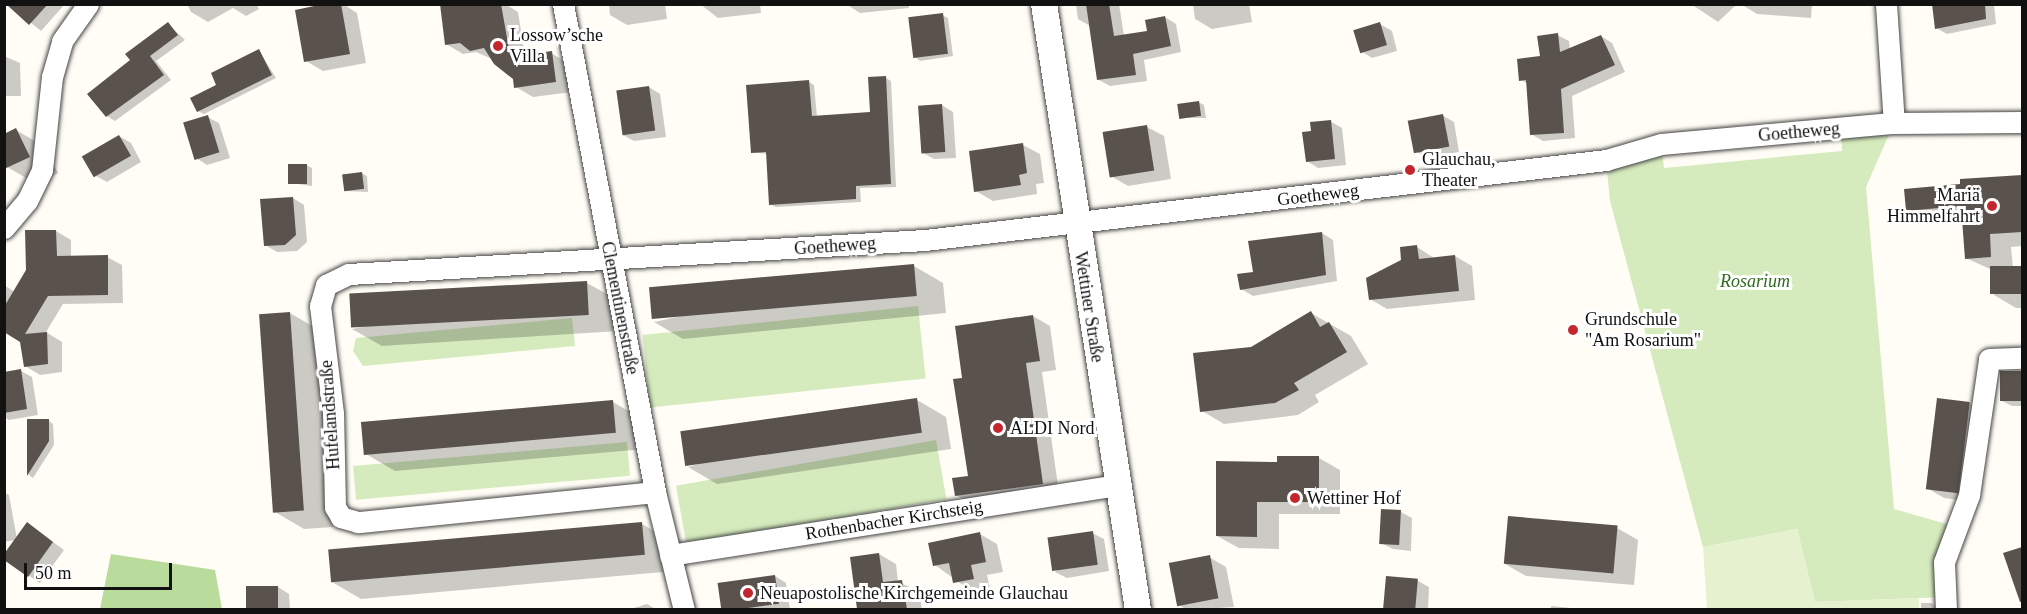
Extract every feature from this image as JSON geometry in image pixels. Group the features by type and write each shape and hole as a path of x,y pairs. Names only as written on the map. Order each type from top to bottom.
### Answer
{"street":[{"path":"4,228 27,201 42,170 52,77 62,41 88,4"},
{"name":"Clementinenstraße","path":"562,4 656,492 684,609"},
{"name":"Wettiner Straße","path":"1044,4 1076,223 1138,609"},
{"path":"1886,4 1894,123"},
{"name":"Goetheweg","path":"611,259 925,240 1606,160 1661,144 1894,123 2022,122"},
{"name":"Hufelandstraße","path":"611,259 349,274 326,285 320,306 333,413 335,507 341,517 352,523 656,492"},
{"path":"1946,609 1944,562 1969,495 1989,359 2022,358"},
{"name":"Rothenbacher Kirchsteig","path":"670,555 1118,484"}],"green space":[{"name":"Rosarium","path":"1894,123 1866,187 1894,509 1957,527 1946,597 1815,602 1797,529 1703,547 1610,201 1606,160 1661,144 1664,168 1842,151 1841,128"},
{"path":"918,306 926,379 650,408 643,335"},
{"path":"572,318 575,346 363,366 353,351 356,338"},
{"path":"936,440 946,499 686,545 676,486"},
{"path":"627,442 630,476 356,500 353,466"},
{"path":"1797,529 1815,602 1919,598 1919,609 1707,609 1703,547"},
{"path":"111,554 215,570 222,609 100,609"}],"building":[{"path":"6,4 48,4 29,25"},
{"path":"324,4 341,4 350,54 304,62 295,10"},
{"name":"Lossow’sche Villa","path":"440,4 501,4 509,49 516,56 552,51 556,82 514,88 513,79 494,64 484,48 470,51 460,43 445,45"},
{"path":"1086,4 1109,4 1114,36 1147,31 1145,20 1165,16 1171,46 1133,54 1136,75 1097,80"},
{"path":"1932,4 1985,4 1986,19 1935,29"},
{"path":"943,13 948,54 913,58 908,17"},
{"path":"168,22 178,35 150,56 164,75 106,117 87,94 130,60 125,54"},
{"path":"1380,22 1387,45 1360,53 1353,30"},
{"path":"1558,33 1560,52 1601,35 1615,65 1561,89 1564,133 1530,135 1526,80 1519,81 1517,59 1540,56 1537,36"},
{"path":"259,49 272,75 197,112 190,98 216,85 211,73"},
{"path":"886,76 891,184 856,186 856,199 769,205 766,152 751,153 746,85 809,80 812,116 870,112 868,77"},
{"path":"649,86 655,131 623,135 616,91"},
{"path":"1199,101 1201,116 1179,119 1177,104"},
{"path":"942,104 945,152 921,154 918,106"},
{"path":"1443,114 1449,146 1414,153 1408,121"},
{"path":"208,115 219,152 195,160 183,123"},
{"path":"1331,120 1335,159 1306,162 1302,132 1311,131 1310,122"},
{"path":"1147,125 1154,170 1110,177 1103,132"},
{"path":"16,128 30,157 4,169 4,134"},
{"path":"119,135 131,156 94,177 82,156"},
{"path":"1023,143 1027,173 1019,175 1021,185 974,192 969,151"},
{"path":"288,164 307,164 307,184 288,184"},
{"path":"362,172 364,189 344,191 342,174"},
{"name":"Mariä Himmelfahrt","path":"2022,175 2022,232 1990,234 1991,257 1965,259 1961,206 1906,211 1904,189 1960,184 1960,179"},
{"path":"293,197 296,235 285,245 264,246 260,199"},
{"path":"25,230 56,230 57,256 108,255 108,295 48,296 25,334 47,332 48,364 24,367 20,342 4,332 4,307 26,270"},
{"path":"1322,232 1326,275 1240,290 1237,274 1253,272 1248,241"},
{"path":"1417,245 1419,259 1455,255 1459,291 1369,300 1366,278 1401,260 1400,247"},
{"path":"914,264 917,296 652,319 649,287"},
{"path":"1990,266 2022,266 2022,294 1990,294"},
{"path":"587,281 589,315 351,327 349,293"},
{"path":"1311,311 1320,327 1329,322 1347,352 1294,383 1299,390 1275,403 1200,412 1193,353 1251,347"},
{"path":"290,312 304,511 273,513 259,314"},
{"name":"ALDI Nord","path":"1033,315 1040,361 1026,363 1043,484 955,496 952,478 968,476 953,379 962,378 955,326"},
{"path":"21,369 27,409 4,413 4,372"},
{"path":"2000,371 2022,371 2022,401 2000,401"},
{"path":"917,398 922,433 685,466 680,431"},
{"path":"1937,398 1970,402 1959,493 1926,489"},
{"path":"613,400 616,433 364,455 361,422"},
{"path":"27,419 49,419 49,441 27,476"},
{"name":"Wettiner Hof","path":"1277,456 1319,456 1319,502 1257,502 1257,537 1216,536 1216,461 1277,462"},
{"path":"1381,509 1401,510 1399,545 1379,544"},
{"path":"1508,516 1618,526 1613,573 1504,564"},
{"path":"27,522 53,542 28,577 4,560 4,554"},
{"path":"642,522 645,555 331,582 328,549"},
{"path":"1093,531 1098,565 1052,571 1047,537"},
{"path":"980,532 986,562 971,565 974,579 953,583 949,563 933,566 928,543"},
{"path":"2022,547 2022,602 2020,602 2003,553"},
{"path":"879,553 883,582 902,580 907,609 857,609 850,557"},
{"path":"1210,555 1218,598 1177,606 1169,563"},
{"name":"Neuapostolische Kirchgemeinde Glauchau","path":"775,575 779,604 721,610 718,583"},
{"path":"1386,576 1418,579 1415,610 1383,609"},
{"path":"246,586 278,586 278,609 246,609"}],"place":[{"name":"Lossow’sche Villa","path":"498,46"},
{"name":"Glauchau, Theater","path":"1410,170"},
{"name":"Mariä Himmelfahrt","path":"1992,206"},
{"name":"Grundschule \"Am Rosarium\"","path":"1573,330"},
{"name":"ALDI Nord","path":"998,428"},
{"name":"Wettiner Hof","path":"1295,498"},
{"name":"Neuapostolische Kirchgemeinde Glauchau","path":"748,593"}]}
